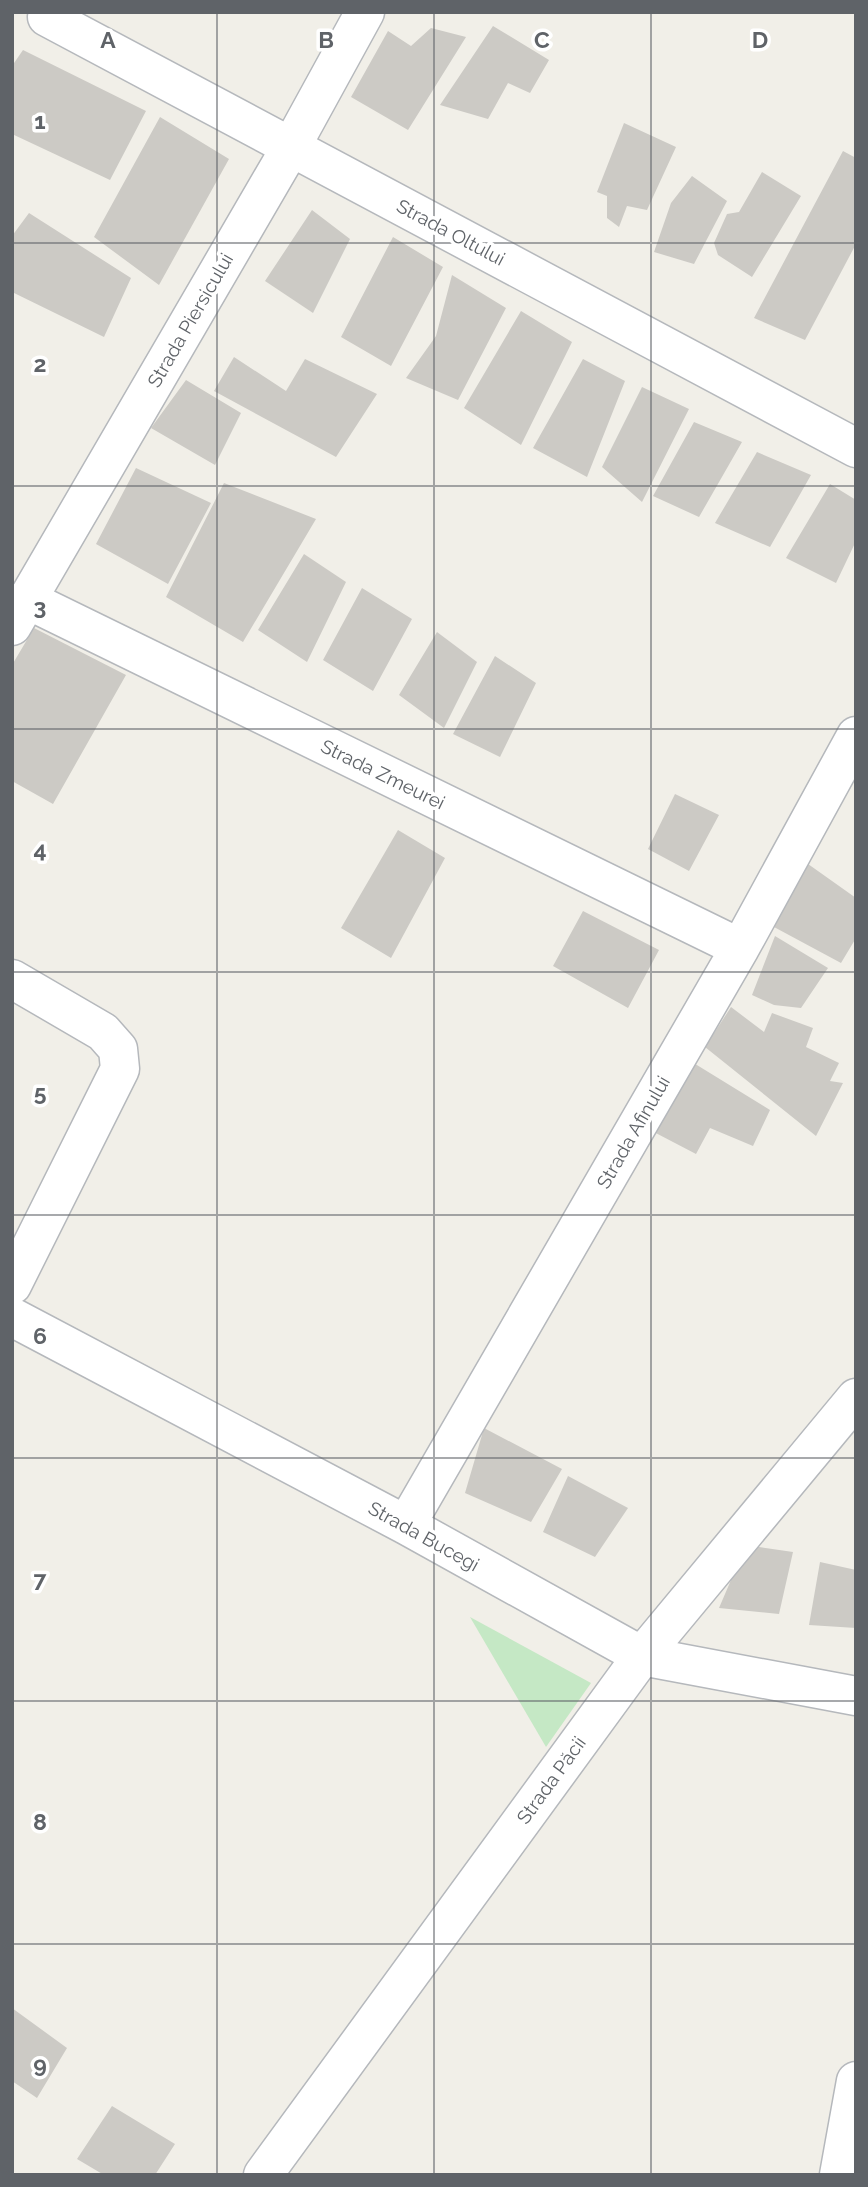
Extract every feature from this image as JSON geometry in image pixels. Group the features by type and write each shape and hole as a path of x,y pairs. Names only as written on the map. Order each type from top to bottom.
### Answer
{"street":[{"name":"Strada Piersicului","path":"19,612 291,146 365,12"},
{"name":"Strada Oltului","path":"47,17 856,447"},
{"name":"Strada Zmeurei","path":"19,612 740,948"},
{"name":"Strada Afinului","path":"405,1525 740,948 856,736"},
{"path":"12,979 103,1032 118,1049 120,1069 12,1285"},
{"name":"Strada Bucegi","path":"12,1317 405,1525 642,1656 856,1696"},
{"name":"Strada Păcii","path":"263,2175 642,1656 856,1398"},
{"path":"839,2175 856,2081"}],"green space":[{"path":"470,1617 591,1683 546,1747"}],"building":[{"path":"493,26 549,60 530,93 508,83 488,119 440,105"},
{"path":"431,28 466,37 408,130 351,97 388,31 411,46"},
{"path":"23,50 146,111 110,180 12,134 12,66"},
{"path":"160,117 229,159 159,285 94,237"},
{"path":"624,123 676,147 647,210 627,206 619,227 607,218 607,196 597,192"},
{"path":"843,151 856,158 856,244 805,340 754,318"},
{"path":"762,172 801,196 752,277 718,255 714,243 727,214 739,212"},
{"path":"692,176 727,201 694,264 654,252 671,203"},
{"path":"312,210 350,239 313,313 265,281"},
{"path":"29,213 131,278 104,337 12,292 12,236"},
{"path":"393,237 443,267 391,366 341,337"},
{"path":"452,275 506,308 458,400 406,378 436,336"},
{"path":"521,311 572,342 521,445 464,408"},
{"path":"234,357 286,391 305,359 377,394 336,457 214,391"},
{"path":"583,359 625,381 587,477 533,448"},
{"path":"186,380 241,413 215,465 151,428"},
{"path":"642,387 689,409 642,502 602,467"},
{"path":"694,422 742,442 699,517 653,496"},
{"path":"757,452 811,475 770,547 715,523"},
{"path":"136,468 211,503 168,584 96,544"},
{"path":"224,483 316,519 243,642 166,597"},
{"path":"830,484 856,500 856,541 836,583 786,558"},
{"path":"304,554 346,582 307,662 258,630"},
{"path":"362,588 412,619 373,691 323,660"},
{"path":"34,628 126,675 53,804 12,781 12,665"},
{"path":"437,632 477,662 444,728 399,695"},
{"path":"495,656 536,683 500,757 453,734"},
{"path":"675,794 719,815 689,871 648,849"},
{"path":"398,830 445,858 391,958 341,928"},
{"path":"801,859 856,898 856,938 841,963 774,927"},
{"path":"583,911 659,950 628,1008 553,966"},
{"path":"775,936 828,968 801,1008 774,1005 752,995"},
{"path":"731,1007 764,1032 772,1013 813,1028 806,1047 839,1063 830,1081 843,1083 816,1136 705,1047"},
{"path":"692,1062 770,1110 753,1146 710,1128 696,1154 650,1130"},
{"path":"484,1428 562,1469 531,1522 465,1493"},
{"path":"568,1476 628,1508 595,1557 543,1532"},
{"path":"746,1545 793,1552 779,1614 719,1608"},
{"path":"820,1562 856,1570 856,1628 809,1625"},
{"path":"12,2008 67,2048 37,2098 12,2081"},
{"path":"112,2106 175,2144 155,2175 104,2175 77,2159"}]}
